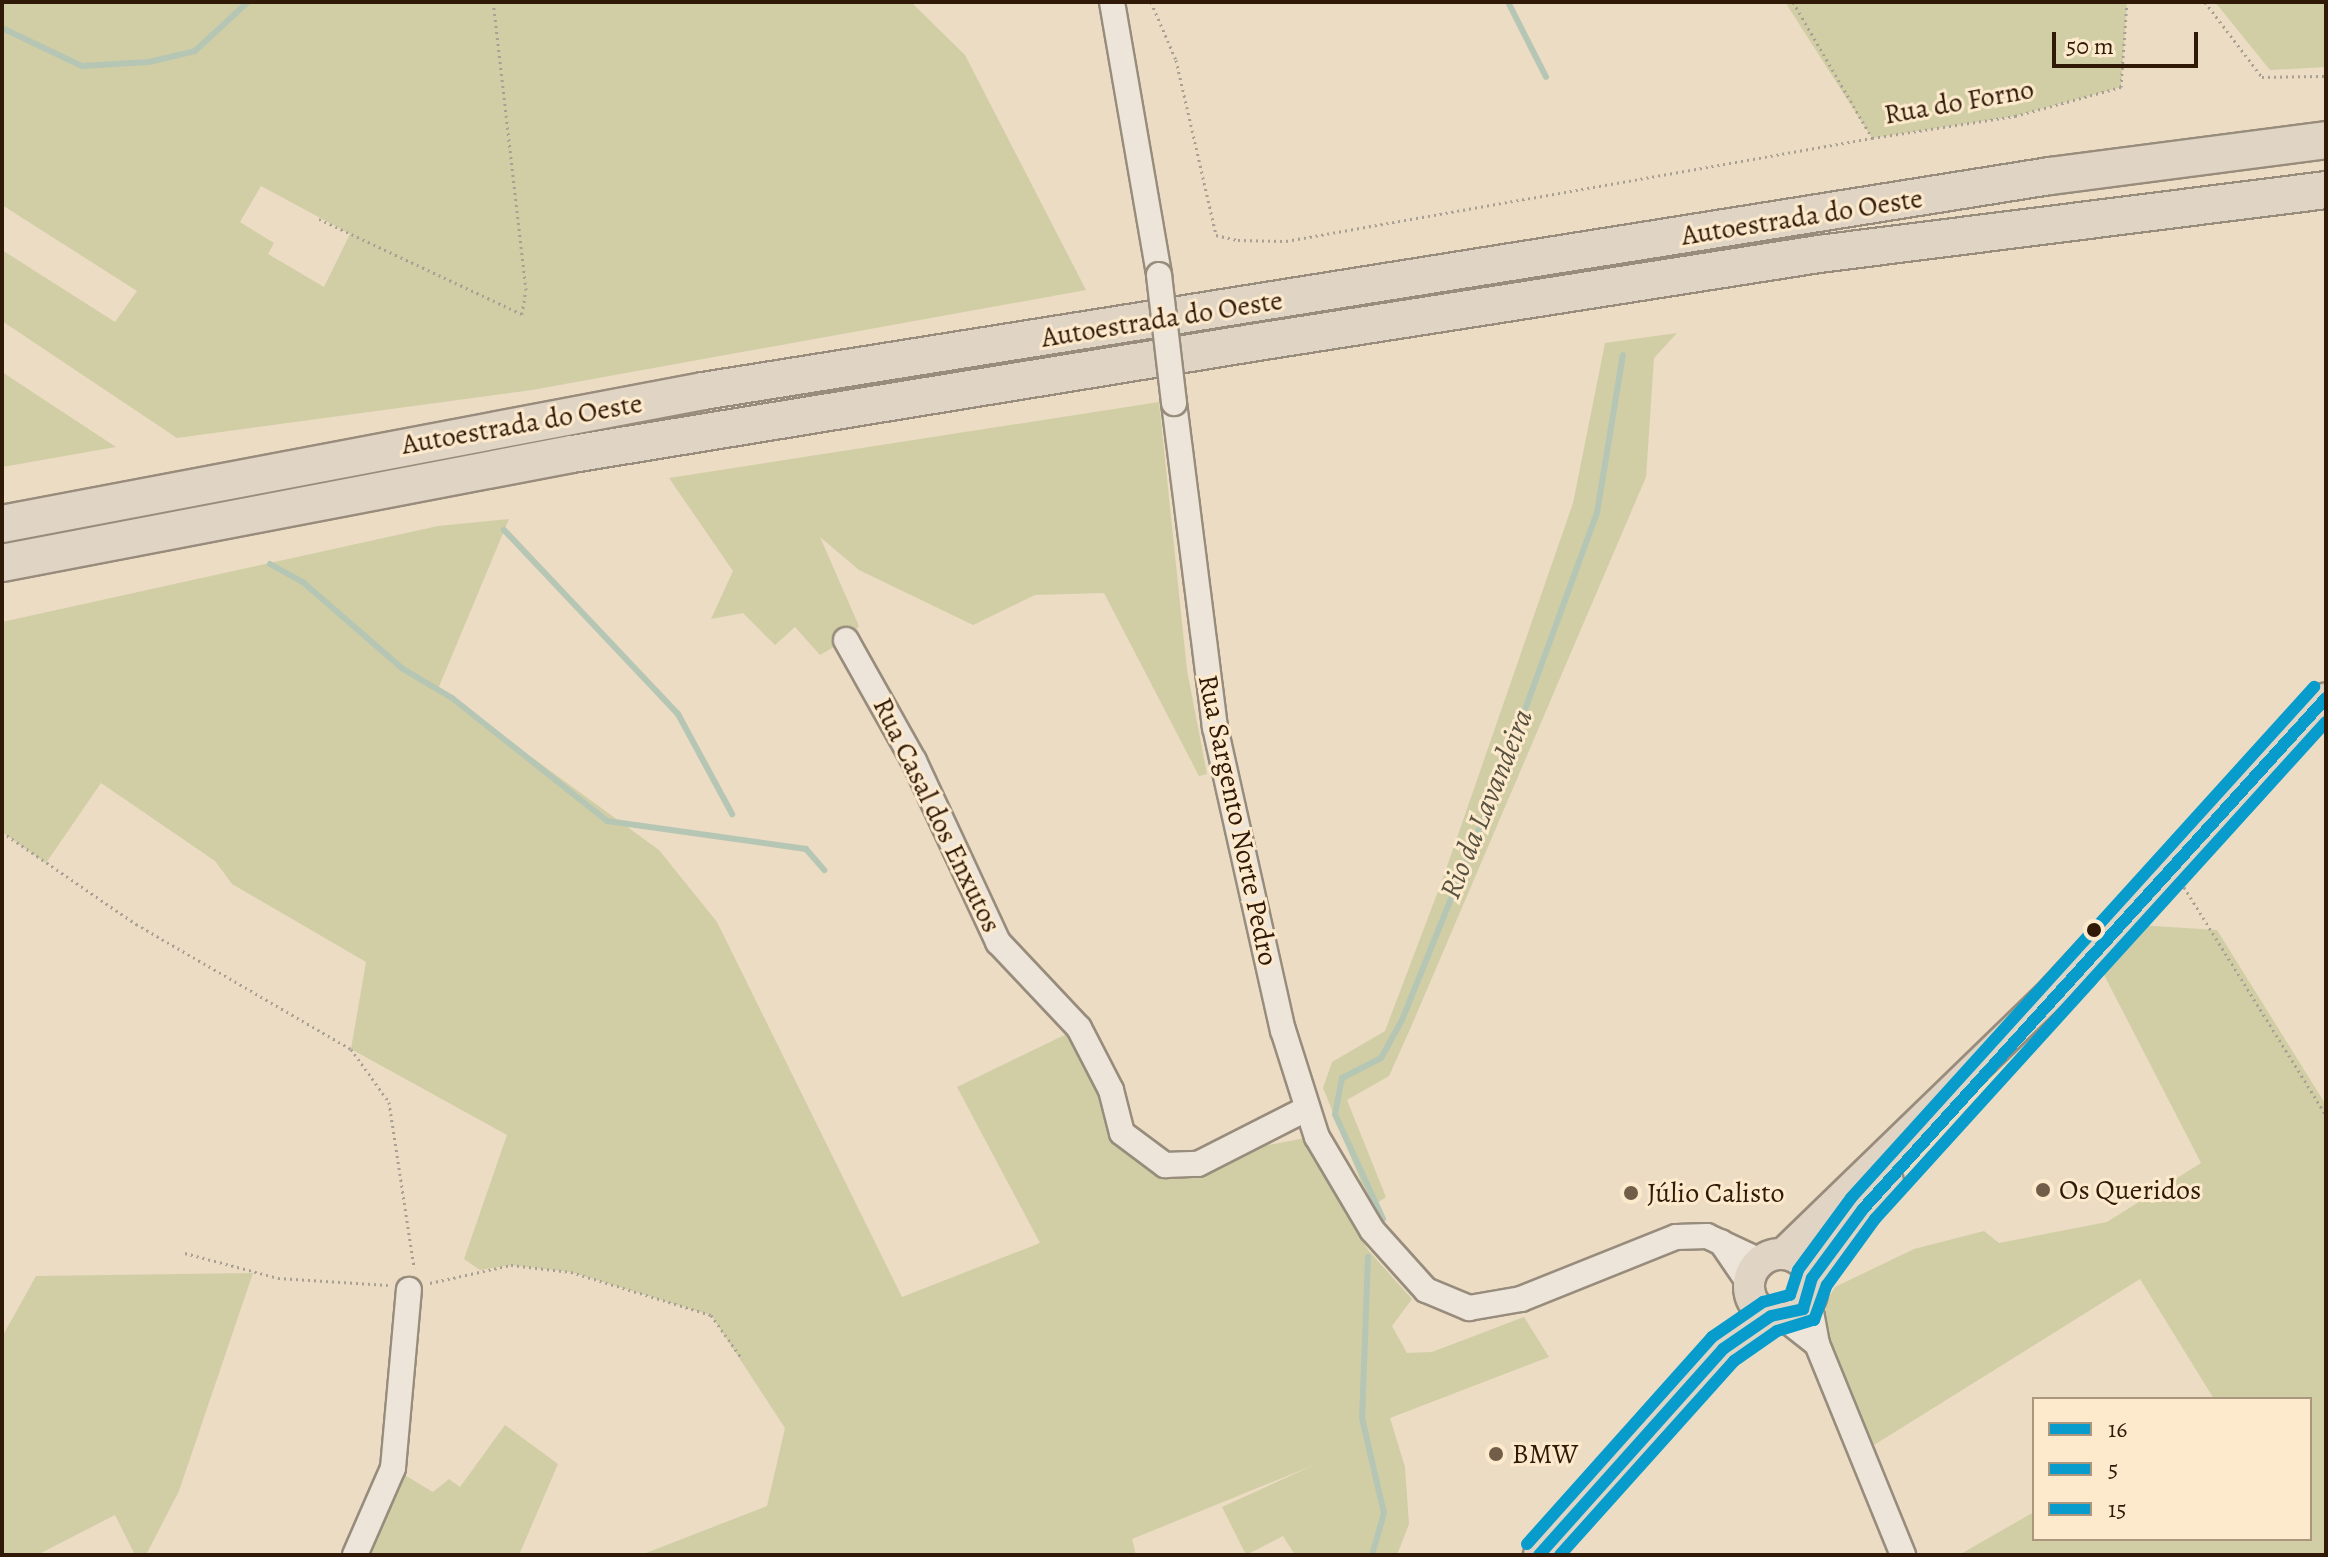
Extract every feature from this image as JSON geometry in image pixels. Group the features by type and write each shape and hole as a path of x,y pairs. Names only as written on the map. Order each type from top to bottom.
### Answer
{"highway":[{"name":"Autoestrada do Oeste","path":"2,524 703,391 2050,176 2326,140"},
{"name":"Autoestrada do Oeste","path":"2,563 572,454 1251,343 1819,254 2326,190"}],"main road":[{"path":"1539,1555 1723,1349 1761,1272 1898,1155 2172,867 2326,698"},
{"path":"1723,1349 1778,1317 1811,1289 1898,1155"},
{"path":"1761,1272 1802,1261 1811,1289"},
{"path":"1761,1272 1778,1317"}],"street":[{"name":"Rua Sargento Norte Pedro","path":"1112,2 1159,275 1215,727 1306,1109 1372,1230 1426,1290 1456,1306 1521,1299 1676,1237 1720,1240 1761,1272"},
{"name":"Rua Casal dos Enxutos","path":"846,640 914,761 998,942 1079,1028 1111,1090 1122,1133 1165,1165 1198,1164 1306,1109"},
{"path":"1811,1289 1817,1344 1903,1555"},
{"path":"355,1555 393,1468 409,1290"},
{"path":"1778,1317 1817,1344"}],"path":[{"path":"319,219 522,314 526,290 493,2"},
{"path":"1151,2 1176,60 1216,235 1238,240 1286,241 1872,138"},
{"name":"Rua do Forno","path":"1793,2 1872,138 2015,116 2121,87 2127,2"},
{"path":"2205,2 2262,77 2326,76"},
{"path":"2,832 136,924 351,1049 389,1102 414,1266 409,1290"},
{"path":"2172,867 2326,1115"},
{"path":"185,1253 278,1278 409,1290 511,1265 571,1272 711,1315 742,1359"}],"shaded area":[{"path":"2,2 911,2 965,55 1086,290 532,390 177,438 2,321 2,250 115,322 137,291 2,205","holes":["261,186 350,234 324,287 268,254 274,243 240,222"]},
{"path":"1785,2 2127,2 2121,87 2015,116 1872,138"},
{"path":"2215,2 2326,2 2326,67 2270,70"},
{"path":"1677,333 1654,358 1646,477 1411,1027 1389,1076 1347,1100 1386,1197 1371,1207 1323,1088 1332,1062 1385,1031 1443,878 1573,503 1605,343"},
{"path":"2,372 116,447 2,467"},
{"path":"1159,402 1187,670 1207,774 1199,776 1104,593 1035,595 973,625 859,570 820,537 859,626 846,640 820,655 795,627 775,645 743,613 711,619 733,571 669,478"},
{"path":"509,519 438,689 659,850 717,922 902,1297 1040,1243 957,1087 1079,1028 1122,1133 1165,1165 1305,1138 1368,1250 1412,1299 1392,1326 1407,1353 1432,1352 1524,1317 1549,1357 1390,1418 1405,1467 1409,1524 1397,1555 1295,1555 1283,1536 1246,1555 1222,1507 1314,1465 1132,1539 1136,1555 641,1555 767,1506 785,1428 711,1315 571,1272 511,1265 480,1270 464,1259 507,1135 351,1049 366,962 232,884 215,861 101,783 46,863 2,832 2,622 438,526"},
{"path":"2138,925 2217,930 2326,1105 2326,1555 1959,1555 2032,1513 2032,1541 2312,1541 2312,1397 2213,1397 2140,1279 1874,1445 1826,1337 1826,1302 1835,1287 1914,1249 1984,1231 1999,1243 2107,1222 2201,1163 2101,969"},
{"path":"253,1273 179,1491 146,1555 135,1555 115,1515 37,1555 2,1555 2,1337 36,1276"},
{"path":"505,1425 558,1464 519,1555 355,1555 393,1468 433,1492 449,1479 460,1487"}],"waterway":[{"path":"2,28 82,66 149,62 195,51 248,2"},
{"name":"Rio da Lavandeira","path":"1508,2 1546,77"},
{"name":"Rio da Lavandeira","path":"1383,1219 1335,1114 1342,1078 1381,1058 1402,1020 1501,775 1597,513 1623,355"},
{"path":"504,530 678,714 732,814"},
{"path":"270,564 304,583 403,669 452,698 607,821 806,849 824,870"},
{"name":"Rio da Lavandeira","path":"1368,1257 1362,1418 1384,1513 1372,1555"}],"transit line":[{"name":"15","path":"1527,1544 1712,1337 1763,1302 1790,1295 1798,1270 1851,1198 2314,687"},
{"name":"16","path":"1539,1555 1723,1349 1771,1316 1803,1309 1812,1278 1863,1209 2326,698"},
{"name":"5","path":"1560,1555 1734,1361 1777,1331 1814,1320 1827,1285 1875,1219 2326,722"}],"place":[{"name":"Os Queridos","path":"2043,1190"},
{"name":"Júlio Calisto","path":"1631,1193"},
{"name":"BMW","path":"1496,1454"}]}
